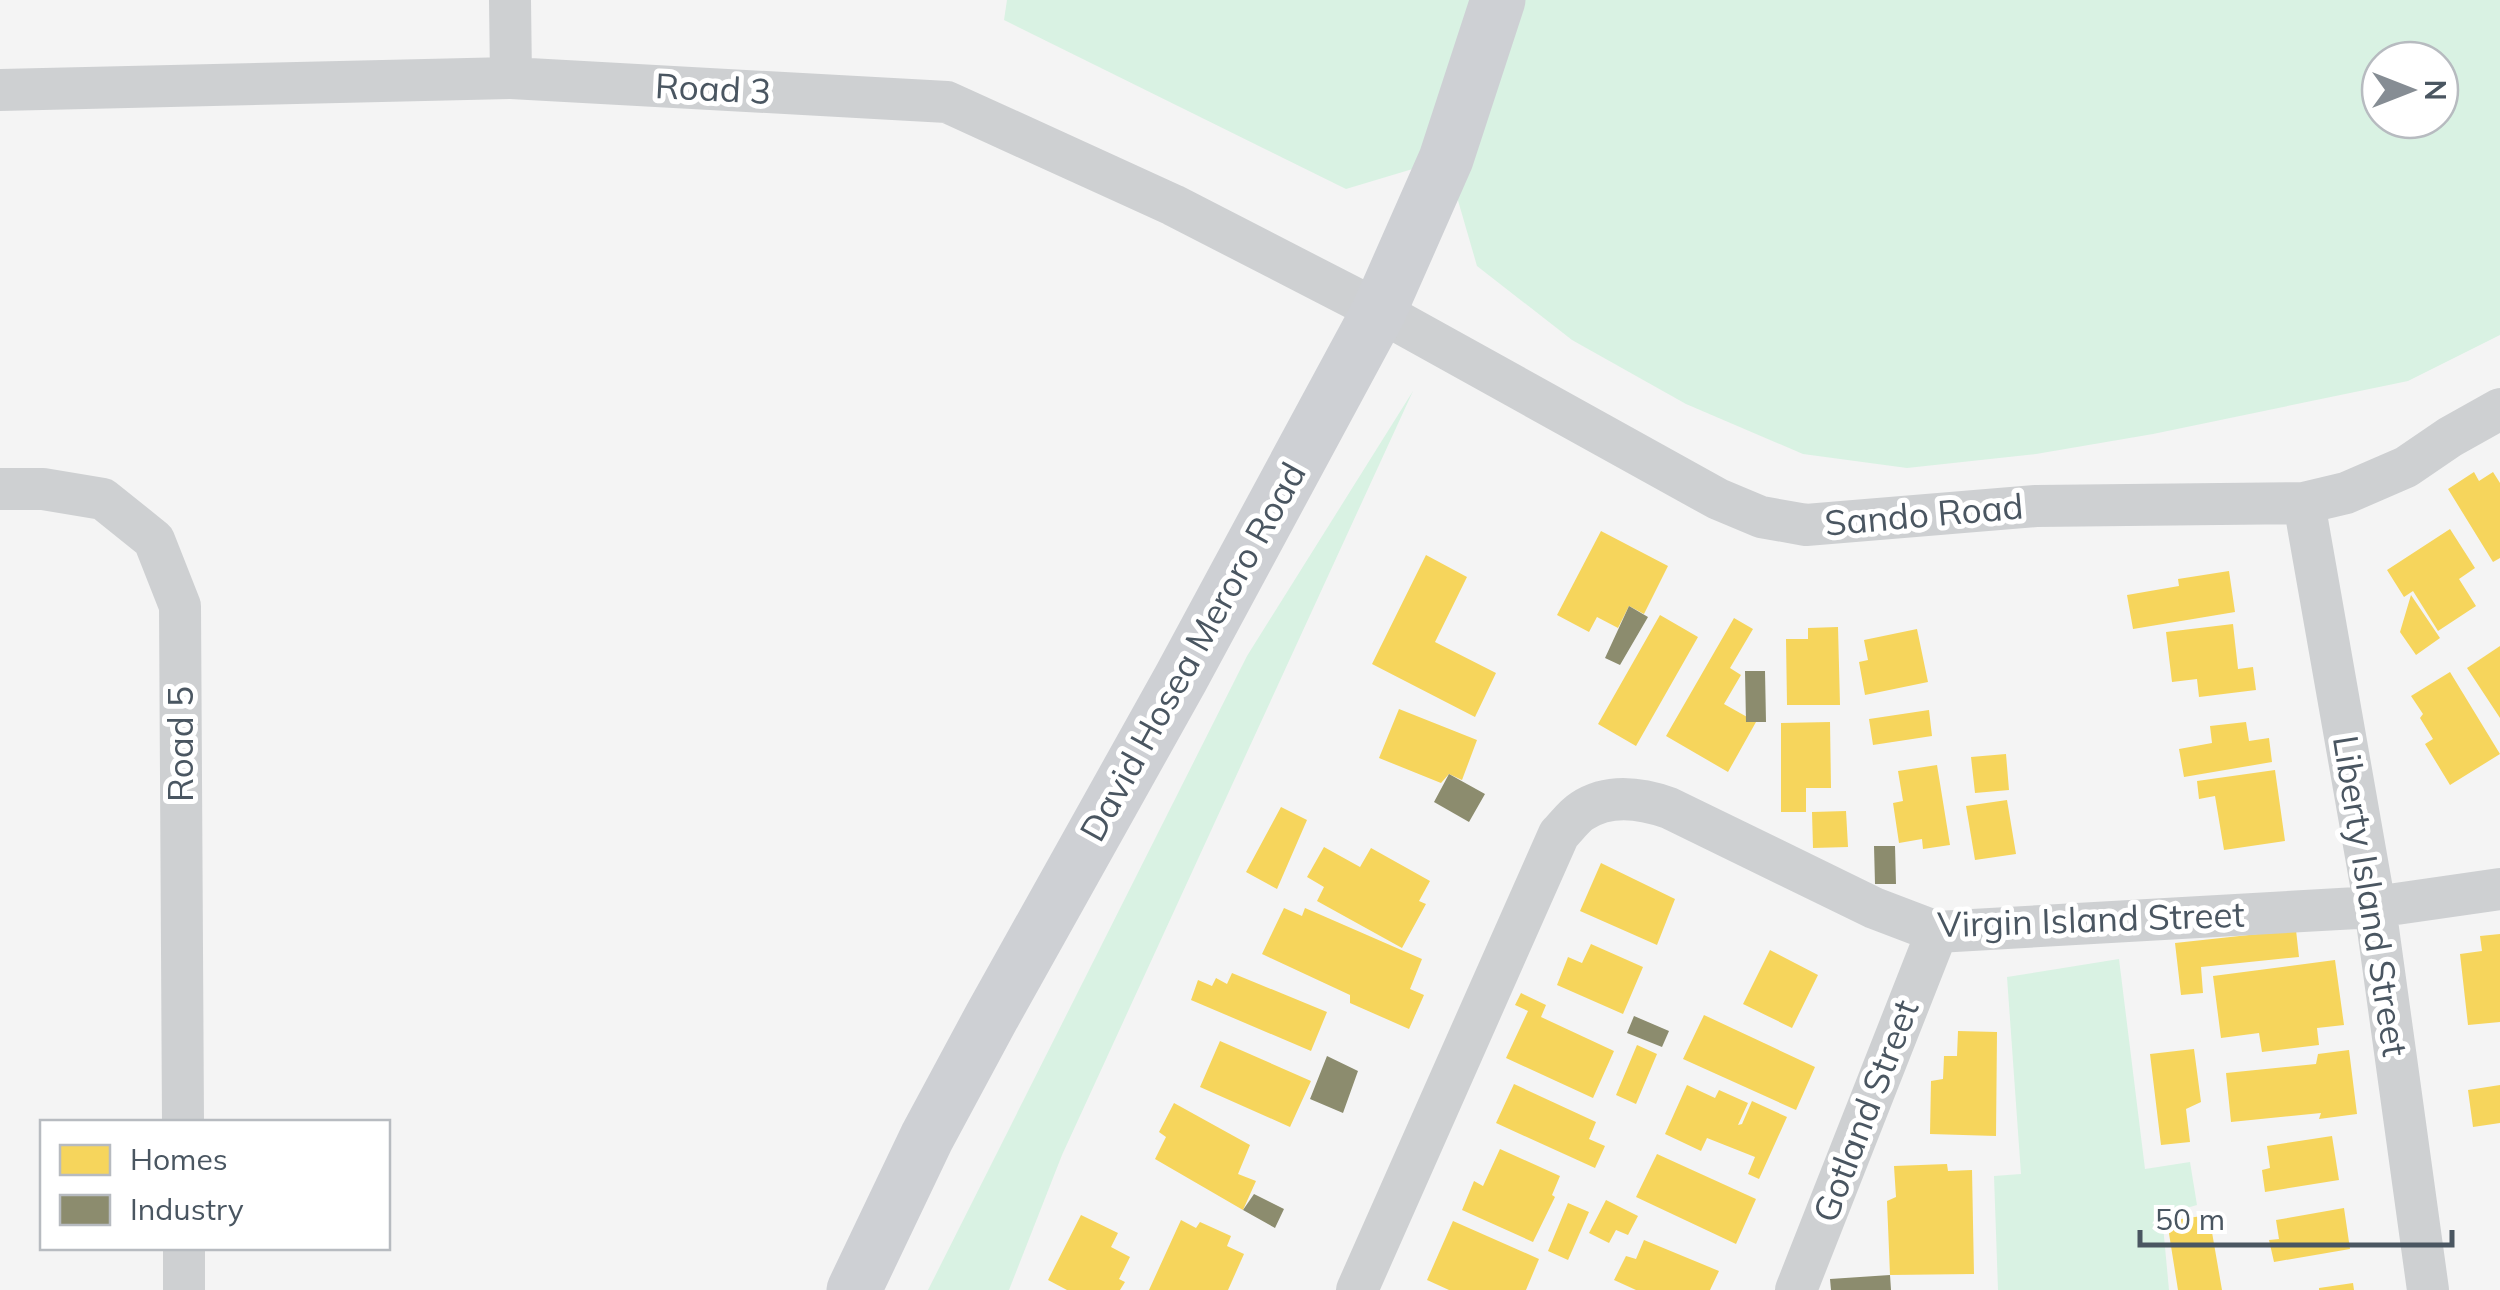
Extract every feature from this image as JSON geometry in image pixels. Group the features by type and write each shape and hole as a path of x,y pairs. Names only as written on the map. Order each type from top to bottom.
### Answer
{"main road":[{"name":"David Hosea Meroro Road","path":"854,1290 936,1120 1181,678 1378,311 1446,159 1498,0"}],"street":[{"path":"510,0 510,78"},
{"name":"Road 3","path":"0,90 510,78 947,102 1173,205 1378,311"},
{"name":"Sando Road","path":"1378,311 1718,500 1761,517 1806,524 2036,506 2304,503 2346,493 2406,466 2500,408"},
{"name":"Road 5","path":"0,489 43,489 103,500 154,540 180,606 183,1120"},
{"name":"Liberty Island Street","path":"2304,503 2376,907 2428,1290"},
{"name":"Virgin Island Street","path":"1357,1290 1560,834 1582,810 1609,800 1633,798 1669,808 1874,908 1936,932 2376,907 2500,889"},
{"name":"Gotland Street","path":"1796,1290 1936,932"},
{"path":"184,1250 184,1290"}],"green space":[{"path":"1007,0 2500,0 2500,335 2408,381 2036,454 1907,468 1803,454 1686,404 1572,340 1477,266 1446,159 1346,189 1004,20"},
{"path":"1413,391 1062,1155 1009,1290 928,1290 1247,656"},
{"path":"2119,959 2145,1169 2190,1162 2197,1205 2162,1215 2169,1290 1998,1290 1994,1176 2021,1174 2007,977"}],"building: Homes":[{"path":"2474,472 2479,481 2493,472 2500,483 2500,558 2493,562 2448,489"},
{"path":"2450,529 2475,568 2459,579 2476,606 2438,631 2413,591 2404,597 2387,570"},
{"path":"1601,531 1668,566 1644,614 1629,606 1618,628 1597,617 1589,632 1557,615"},
{"path":"1426,555 1467,577 1435,642 1496,673 1475,717 1372,664"},
{"path":"2229,571 2235,612 2133,629 2127,595 2179,586 2178,579"},
{"path":"2411,595 2440,638 2416,655 2400,632"},
{"path":"1660,615 1698,637 1636,746 1598,724"},
{"path":"1734,618 1753,629 1730,668 1741,675 1724,704 1756,722 1728,772 1666,736"},
{"path":"2233,624 2238,669 2253,667 2256,690 2199,697 2197,679 2172,682 2166,632"},
{"path":"1838,627 1840,705 1787,705 1786,639 1808,639 1808,628"},
{"path":"1917,629 1928,682 1865,695 1859,662 1868,660 1864,640"},
{"path":"2500,646 2500,718 2467,668"},
{"path":"2450,672 2500,754 2450,785 2425,744 2433,739 2411,696"},
{"path":"1399,709 1477,740 1462,780 1449,774 1441,783 1379,758"},
{"path":"1929,710 1932,736 1873,745 1869,719"},
{"path":"1830,722 1831,788 1806,788 1806,812 1781,812 1781,723"},
{"path":"2246,722 2249,741 2269,738 2272,762 2184,777 2179,749 2212,743 2210,726"},
{"path":"2006,754 2009,790 1975,793 1971,757"},
{"path":"1937,765 1950,845 1923,849 1922,839 1899,843 1893,803 1903,801 1898,771"},
{"path":"2275,770 2285,841 2224,850 2215,796 2199,799 2197,781"},
{"path":"2007,800 2016,854 1975,860 1966,806"},
{"path":"1281,807 1307,820 1277,889 1246,872"},
{"path":"1846,811 1848,847 1813,848 1812,812"},
{"path":"1324,847 1360,867 1371,848 1430,881 1419,901 1426,904 1402,948 1317,901 1324,887 1307,877"},
{"path":"1601,863 1675,899 1657,945 1580,911"},
{"path":"1284,908 1302,916 1305,908 1422,959 1410,989 1424,995 1409,1029 1350,1003 1350,995 1262,954"},
{"path":"2296,930 2299,957 2201,967 2203,993 2181,995 2175,943"},
{"path":"2500,934 2500,1022 2468,1025 2460,954 2482,951 2480,936"},
{"path":"1591,944 1643,967 1623,1014 1557,985 1568,957 1582,963"},
{"path":"1770,950 1818,975 1792,1028 1743,1004"},
{"path":"2335,960 2344,1025 2317,1028 2319,1045 2262,1052 2259,1033 2221,1038 2213,976"},
{"path":"1232,973 1327,1012 1311,1051 1191,1000 1198,980 1212,986 1216,978 1227,984"},
{"path":"1521,993 1546,1005 1541,1017 1614,1051 1593,1098 1506,1058 1528,1011 1515,1005"},
{"path":"1704,1015 1815,1067 1796,1110 1683,1059"},
{"path":"1958,1031 1997,1032 1996,1136 1930,1134 1931,1081 1943,1079 1944,1056 1957,1056"},
{"path":"1220,1041 1311,1081 1290,1127 1200,1087"},
{"path":"1637,1045 1657,1054 1636,1104 1616,1095"},
{"path":"2194,1049 2201,1102 2186,1109 2190,1142 2161,1145 2150,1054"},
{"path":"2349,1050 2357,1114 2319,1119 2321,1113 2231,1122 2226,1073 2316,1064 2318,1054"},
{"path":"1514,1084 1596,1122 1589,1139 1605,1146 1595,1168 1496,1123"},
{"path":"1687,1085 1715,1098 1719,1090 1748,1103 1738,1125 1752,1101 1787,1117 1759,1179 1748,1174 1755,1157 1707,1138 1701,1151 1665,1134"},
{"path":"2500,1085 2500,1123 2473,1127 2468,1090"},
{"path":"1174,1103 1250,1145 1238,1174 1256,1181 1243,1210 1155,1159 1166,1137 1159,1132"},
{"path":"2332,1136 2339,1180 2265,1192 2262,1170 2270,1168 2267,1146"},
{"path":"1500,1149 1560,1176 1552,1195 1555,1197 1533,1242 1462,1210 1474,1181 1483,1186"},
{"path":"1657,1154 1756,1199 1736,1244 1636,1197"},
{"path":"1947,1164 1948,1171 1972,1170 1974,1274 1890,1275 1887,1201 1896,1197 1894,1166"},
{"path":"1606,1200 1638,1216 1628,1235 1616,1230 1609,1243 1589,1233"},
{"path":"1568,1203 1589,1212 1568,1260 1548,1251"},
{"path":"2344,1208 2350,1249 2274,1262 2269,1240 2279,1239 2276,1220"},
{"path":"1081,1215 1118,1233 1111,1247 1130,1257 1119,1279 1125,1282 1120,1290 1067,1290 1048,1280"},
{"path":"2209,1215 2222,1290 2178,1290 2167,1221"},
{"path":"1181,1220 1196,1228 1200,1222 1231,1236 1227,1246 1244,1254 1228,1290 1149,1290"},
{"path":"1453,1221 1539,1259 1526,1290 1449,1290 1427,1280"},
{"path":"1644,1240 1719,1271 1710,1290 1636,1290 1614,1280 1626,1256 1636,1259"},
{"path":"2353,1283 2354,1290 2319,1290 2319,1288"}],"building: Industry":[{"path":"1629,606 1648,617 1620,665 1605,658"},
{"path":"1745,671 1765,671 1766,722 1746,722"},
{"path":"1449,774 1485,794 1469,822 1434,802"},
{"path":"1874,846 1895,846 1896,884 1875,884"},
{"path":"1634,1016 1669,1031 1662,1047 1627,1033"},
{"path":"1327,1056 1358,1071 1343,1113 1310,1099"},
{"path":"1254,1194 1284,1209 1275,1228 1243,1210"},
{"path":"1890,1275 1891,1290 1831,1290 1830,1279"}]}
